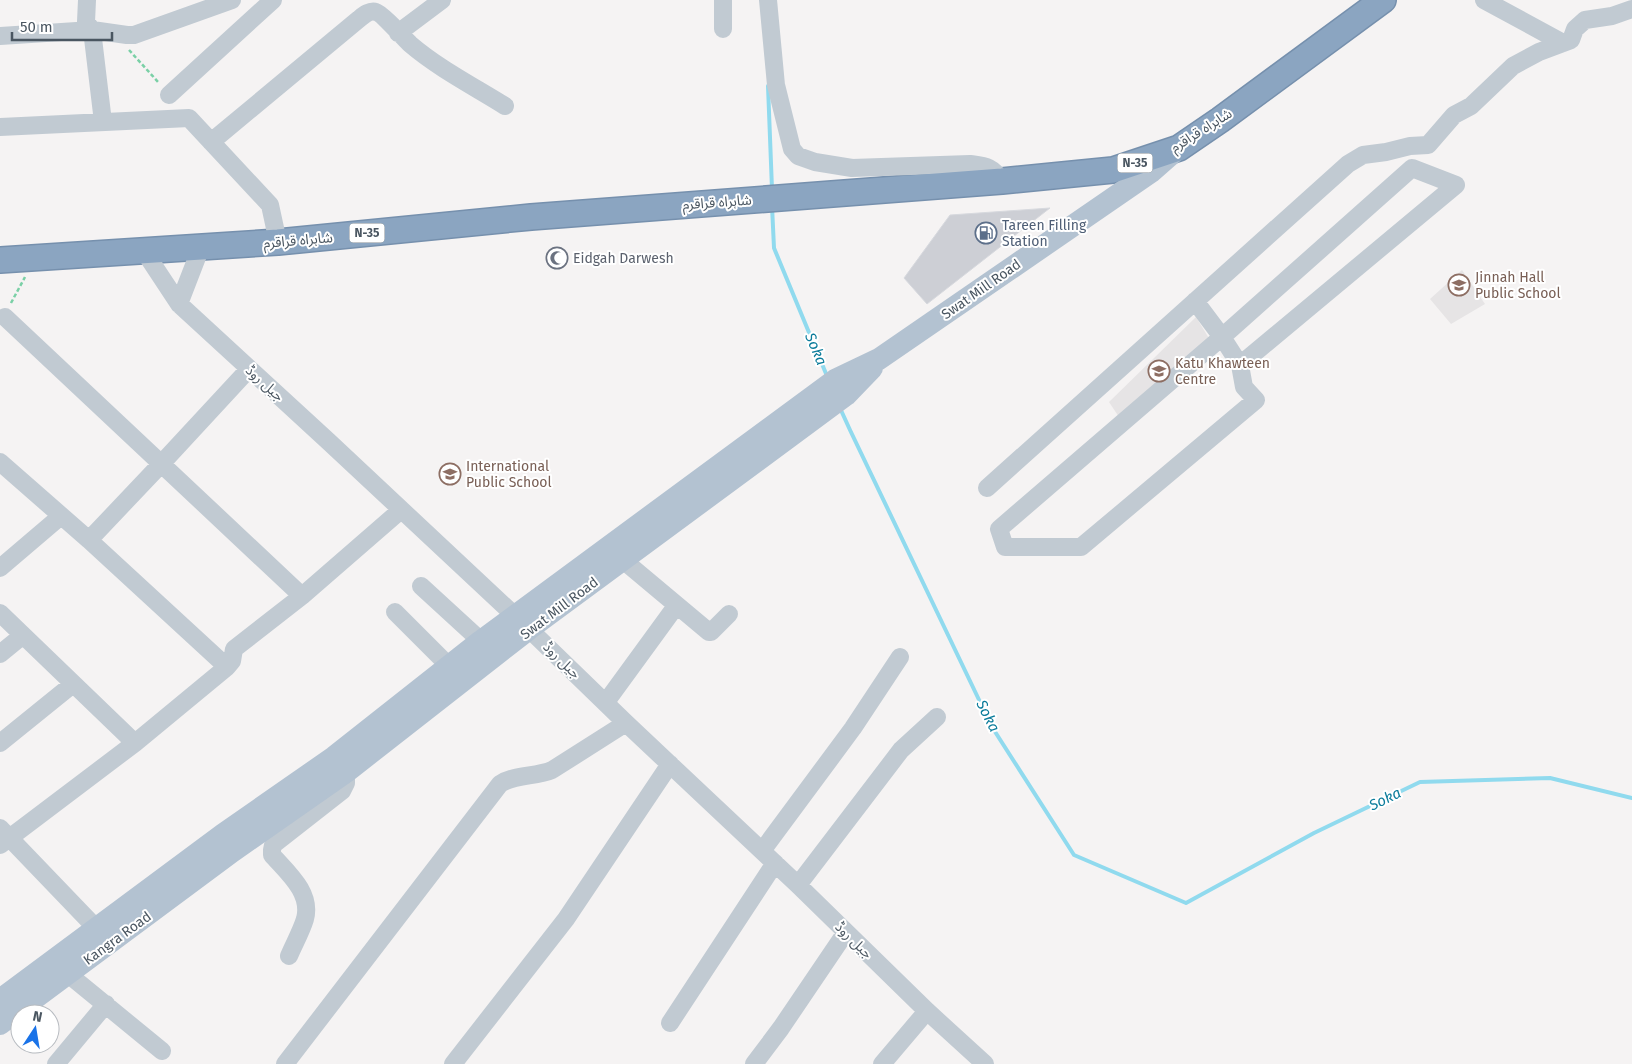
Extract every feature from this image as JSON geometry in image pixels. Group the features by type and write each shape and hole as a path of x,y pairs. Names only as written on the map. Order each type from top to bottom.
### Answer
{"highway":[{"name":"شاہراہ قراقرم","path":"0,260 278,242 521,218 1002,181 1113,170 1179,148 1383,0"}],"main road":[{"name":"Swat Mill Road","path":"228,843 346,772 523,622 797,420 846,395 880,360 1151,172 1179,148"},
{"name":"Swat Mill Road","path":"228,843 481,641 523,622 623,560 797,420"},
{"name":"Kangra Road","path":"0,1000 96,928 228,843"},
{"name":"Kangra Road","path":"0,1024 68,974 228,843"}],"street":[{"path":"87,0 86,22 92,30 103,122"},
{"path":"0,36 92,30 134,35 232,0"},
{"path":"169,95 273,0"},
{"path":"398,33 442,0"},
{"path":"723,0 723,29"},
{"path":"768,0 776,85 792,149 798,156 815,162 852,168 970,164 988,167 996,171 1002,181"},
{"path":"1484,0 1563,43"},
{"path":"1195,301 1222,338 1240,366 1244,387 1256,400 1081,547 1005,547 999,529 1222,338 1412,168 1428,145 1454,115 1471,106 1513,66 1539,52 1571,40 1575,29 1585,20 1612,16 1632,9"},
{"path":"211,142 368,13 375,11 381,14 398,33 422,54 505,106"},
{"path":"0,127 189,118 270,205 278,242"},
{"path":"987,488 1348,164 1363,155 1410,146 1428,145"},
{"path":"1240,366 1456,185 1412,168"},
{"path":"179,304 201,247"},
{"name":"جیل روڈ","path":"144,251 179,304 523,622 927,1011 985,1064"},
{"path":"5,316 302,596"},
{"path":"89,540 249,369"},
{"path":"0,462 89,540 228,668"},
{"path":"96,928 3,837 135,743 228,668 234,649 302,596 401,510"},
{"path":"0,568 61,516"},
{"path":"623,560 709,632 729,614"},
{"path":"422,586 481,641"},
{"path":"606,702 676,606"},
{"path":"395,612 449,666"},
{"path":"0,614 135,743"},
{"path":"0,654 22,636"},
{"path":"762,851 853,728 900,657"},
{"path":"0,743 73,684"},
{"path":"798,885 901,750 937,717"},
{"path":"285,1064 500,784 510,779 544,774 626,723"},
{"path":"453,1064 566,920 670,764"},
{"path":"289,956 305,920 306,902 298,885 272,855 272,850 274,845 342,792 346,783 346,772"},
{"path":"670,1023 775,863"},
{"path":"754,1064 781,1028 846,932"},
{"path":"68,974 162,1051"},
{"path":"56,1064 106,1004"},
{"path":"882,1064 927,1011"}],"path":[{"path":"115,34 169,95"},
{"path":"5,316 34,258"}],"shaded area":[{"name":"Jinnah Hall Public School","path":"1462,270 1485,304 1451,324 1430,299"},
{"name":"Katu Khawteen Centre","path":"1196,317 1210,340 1123,423 1109,402"}],"building":[{"path":"1050,208 927,304 904,278 950,215"}],"waterway":[{"name":"Soka","path":"768,86 772,189"},
{"name":"Soka","path":"772,206 774,248 827,376"},
{"name":"Soka","path":"840,408 992,727 1074,855 1186,903 1314,833 1420,782 1550,778 1632,798"}],"place":[{"name":"Tareen Filling Station","path":"986,233"},
{"name":"Eidgah Darwesh","path":"557,258"},
{"name":"Jinnah Hall Public School","path":"1459,285"},
{"name":"Katu Khawteen Centre","path":"1159,371"},
{"name":"International Public School","path":"450,474"}]}
